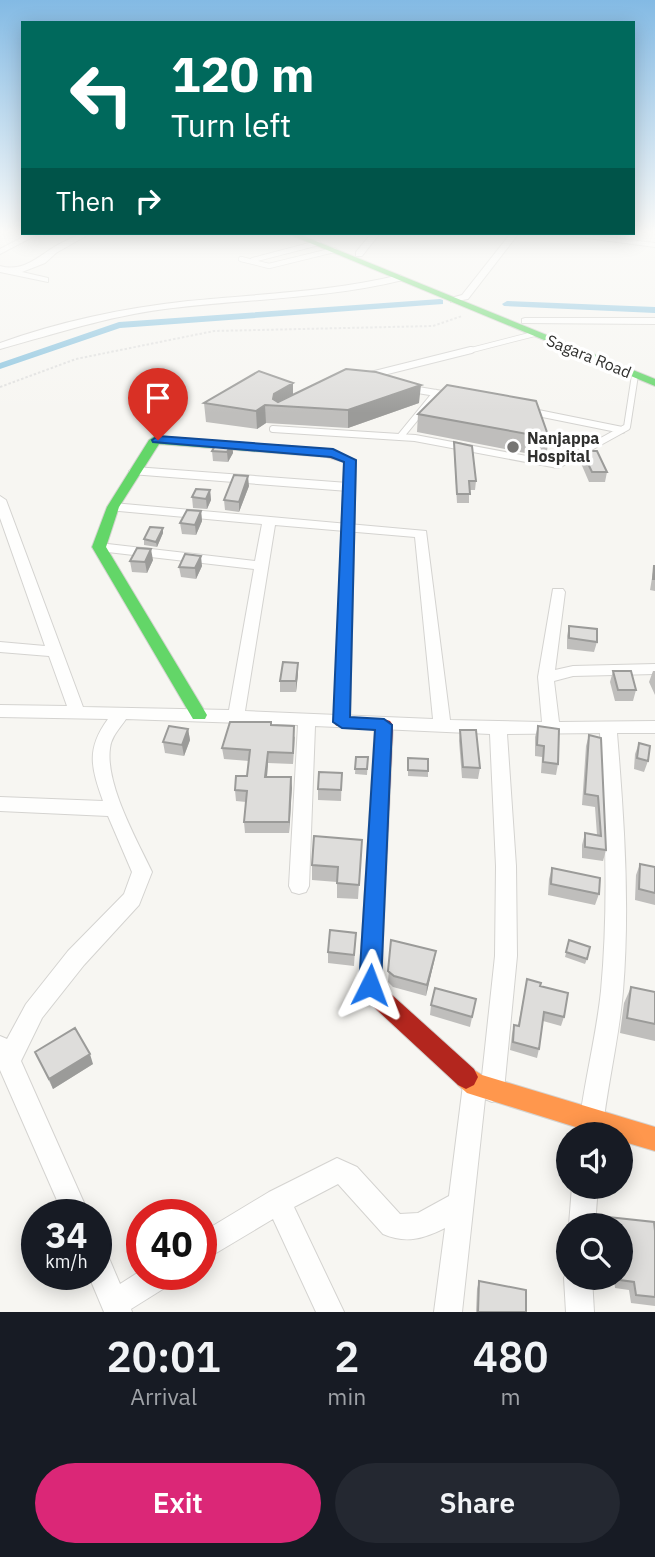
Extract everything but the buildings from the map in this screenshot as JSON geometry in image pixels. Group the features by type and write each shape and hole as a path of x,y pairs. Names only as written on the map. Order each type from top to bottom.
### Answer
{"main road":[{"name":"Sagara Road","path":"440,291 460,298 479,310 655,373"},
{"name":"Sagara Road","path":"444,291 655,383"},
{"path":"199,715 99,547 113,507 153,442 158,440 339,454 350,460 342,722"},
{"path":"384,725 370,985 376,997 484,1088 579,1122"},
{"path":"633,1135 655,1139"}],"street":[{"path":"0,346 52,327 141,310 328,291"},
{"path":"460,298 466,291"},
{"path":"530,327 655,321"},
{"path":"135,471 348,487"},
{"path":"0,501 77,712"},
{"path":"113,507 412,531 423,536 442,726"},
{"path":"236,716 269,520"},
{"path":"99,547 261,566"},
{"path":"551,727 546,677 558,592"},
{"path":"0,647 56,652"},
{"path":"546,677 573,671 655,669"},
{"path":"0,711 236,716 384,725 498,728 655,726"},
{"path":"69,1199 4,1054 34,1011 137,890 142,872 115,809 101,751 103,741 121,713"},
{"path":"299,886 307,720"},
{"path":"591,1122 612,996 617,928 618,869 608,726"},
{"path":"448,1312 460,1204 484,1088 506,956 506,866 498,728"},
{"path":"0,804 115,809"},
{"path":"217,1239 278,1201 337,1171 348,1176 392,1225 400,1229 417,1227 460,1204"},
{"path":"278,1201 330,1312"},
{"path":"109,1290 116,1307 139,1290"},
{"path":"579,1290 580,1312"}],"lane":[{"path":"371,375 530,327"},
{"path":"273,429 450,443 558,465 628,425 635,375"},
{"path":"361,380 373,383"},
{"path":"398,387 462,398"},
{"path":"400,437 436,393"},
{"path":"529,411 622,430"}],"path":[{"path":"0,387 76,359 112,354 151,342 214,331 433,326 479,310"}],"waterway":[{"path":"0,366 119,325 440,302"},
{"path":"507,304 655,310"}],"traffic: fast":[{"path":"432,291 655,383"},
{"path":"199,715 99,547 113,507 155,440 327,453"}],"traffic: slow":[{"path":"327,453 350,460 342,722"},
{"path":"466,1077 475,1085 655,1139"}],"traffic: jam":[{"path":"384,725 370,985 372,991 466,1077"}],"place":[{"name":"Nanjappa Hospital","path":"513,447"}],"route":[{"path":"158,440 333,453 350,460 342,722 384,725 370,985"}]}
